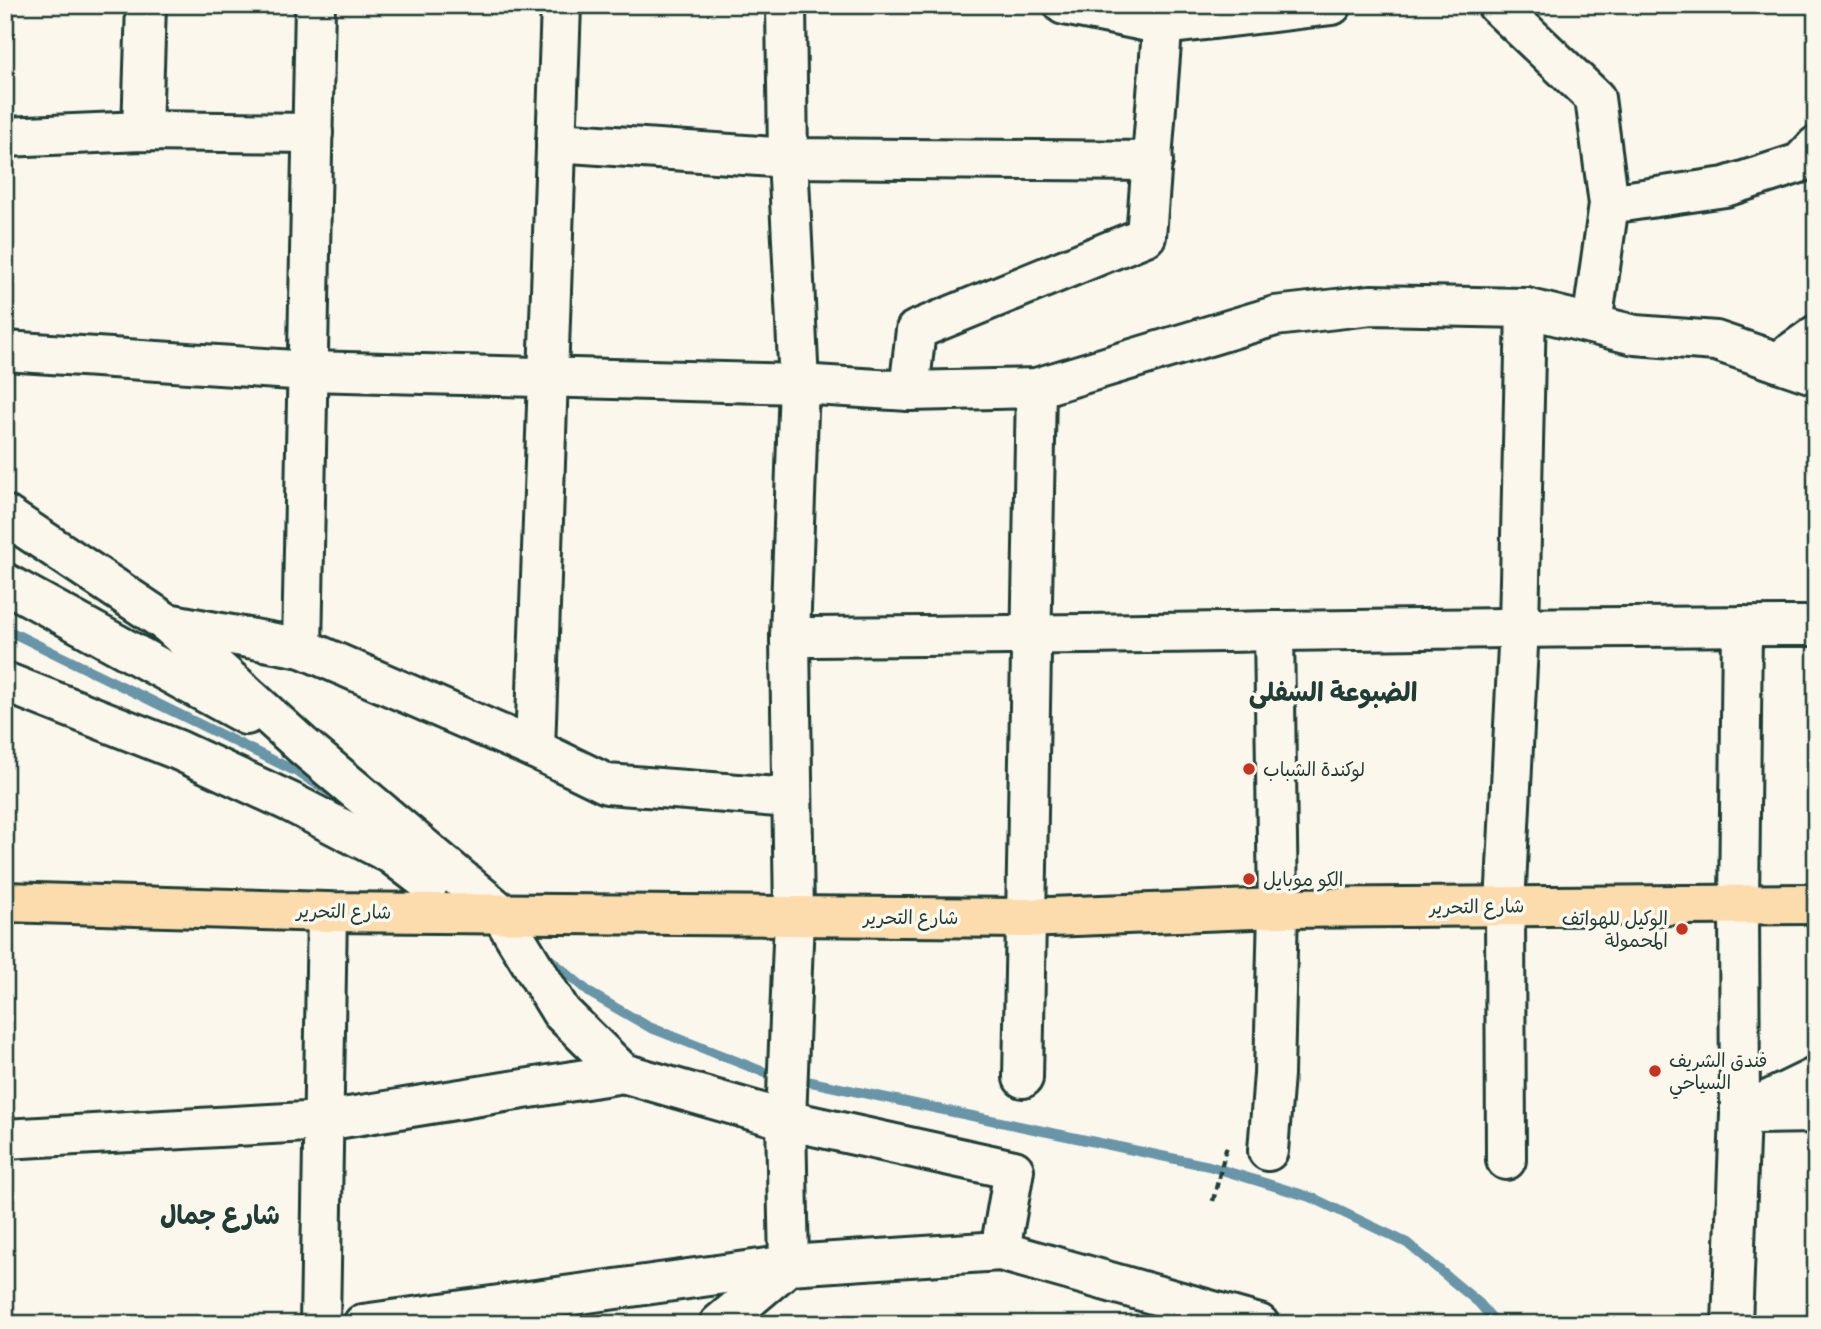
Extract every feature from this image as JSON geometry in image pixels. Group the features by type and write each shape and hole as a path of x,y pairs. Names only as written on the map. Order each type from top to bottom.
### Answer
{"main road":[{"name":"شارع التحرير","path":"5,902 327,912 1025,918 1278,908 1816,904"}],"street":[{"path":"142,131 146,5"},
{"path":"302,648 315,5"},
{"path":"535,749 561,5"},
{"path":"786,5 788,158 799,384 790,637 794,917 787,1110 789,1265"},
{"path":"1064,5 1164,15 1332,5"},
{"path":"1497,5 1595,98 1609,204 1592,324"},
{"path":"909,391 916,330 1146,236 1164,15"},
{"path":"5,137 142,131 313,133"},
{"path":"556,142 788,158 1153,161"},
{"path":"1609,204 1725,187 1800,163 1816,146"},
{"path":"5,351 309,371 799,384 909,391 1036,388 1275,316 1371,305 1526,308 1635,335 1716,341 1816,375"},
{"path":"1506,1160 1505,906 1520,626 1526,308"},
{"path":"1778,362 1816,335"},
{"path":"1023,1078 1036,388"},
{"path":"5,515 167,622 303,746 500,912 561,1012 623,1073"},
{"path":"5,583 303,746"},
{"path":"167,622 302,648 535,749 607,784 791,798"},
{"path":"790,637 1030,636 1520,626 1816,626"},
{"path":"1732,1324 1740,1114 1742,626"},
{"path":"1268,1151 1274,1074 1278,908 1274,631"},
{"path":"5,682 178,750 290,802 391,854 445,895 456,912"},
{"path":"320,1324 327,912"},
{"path":"5,1139 324,1121 623,1073 787,1110 1014,1170 1000,1251"},
{"path":"1740,1114 1816,1077"},
{"path":"1740,1114 1816,1113"},
{"path":"363,1324 789,1265 1000,1251 1258,1324"},
{"path":"719,1324 789,1265"}],"path":[{"path":"1213,1200 1227,1145"}],"waterway":[{"path":"5,629 297,772 330,792"},
{"path":"545,955 590,993 649,1027 761,1071 778,1075"},
{"path":"797,1079 1209,1166 1313,1198 1407,1243 1479,1303 1497,1324"}],"place":[{"name":"لوكندة الشباب","path":"1249,769"},
{"name":"الكو موبايل","path":"1249,879"},
{"name":"الوكيل للهواتف المحمولة","path":"1682,929"},
{"name":"فندق الشريف السياحي","path":"1655,1071"}],"district":[{"name":"الضبوعة السفلى","path":"1333,692"},
{"name":"شارع جمال","path":"220,1215"}]}
